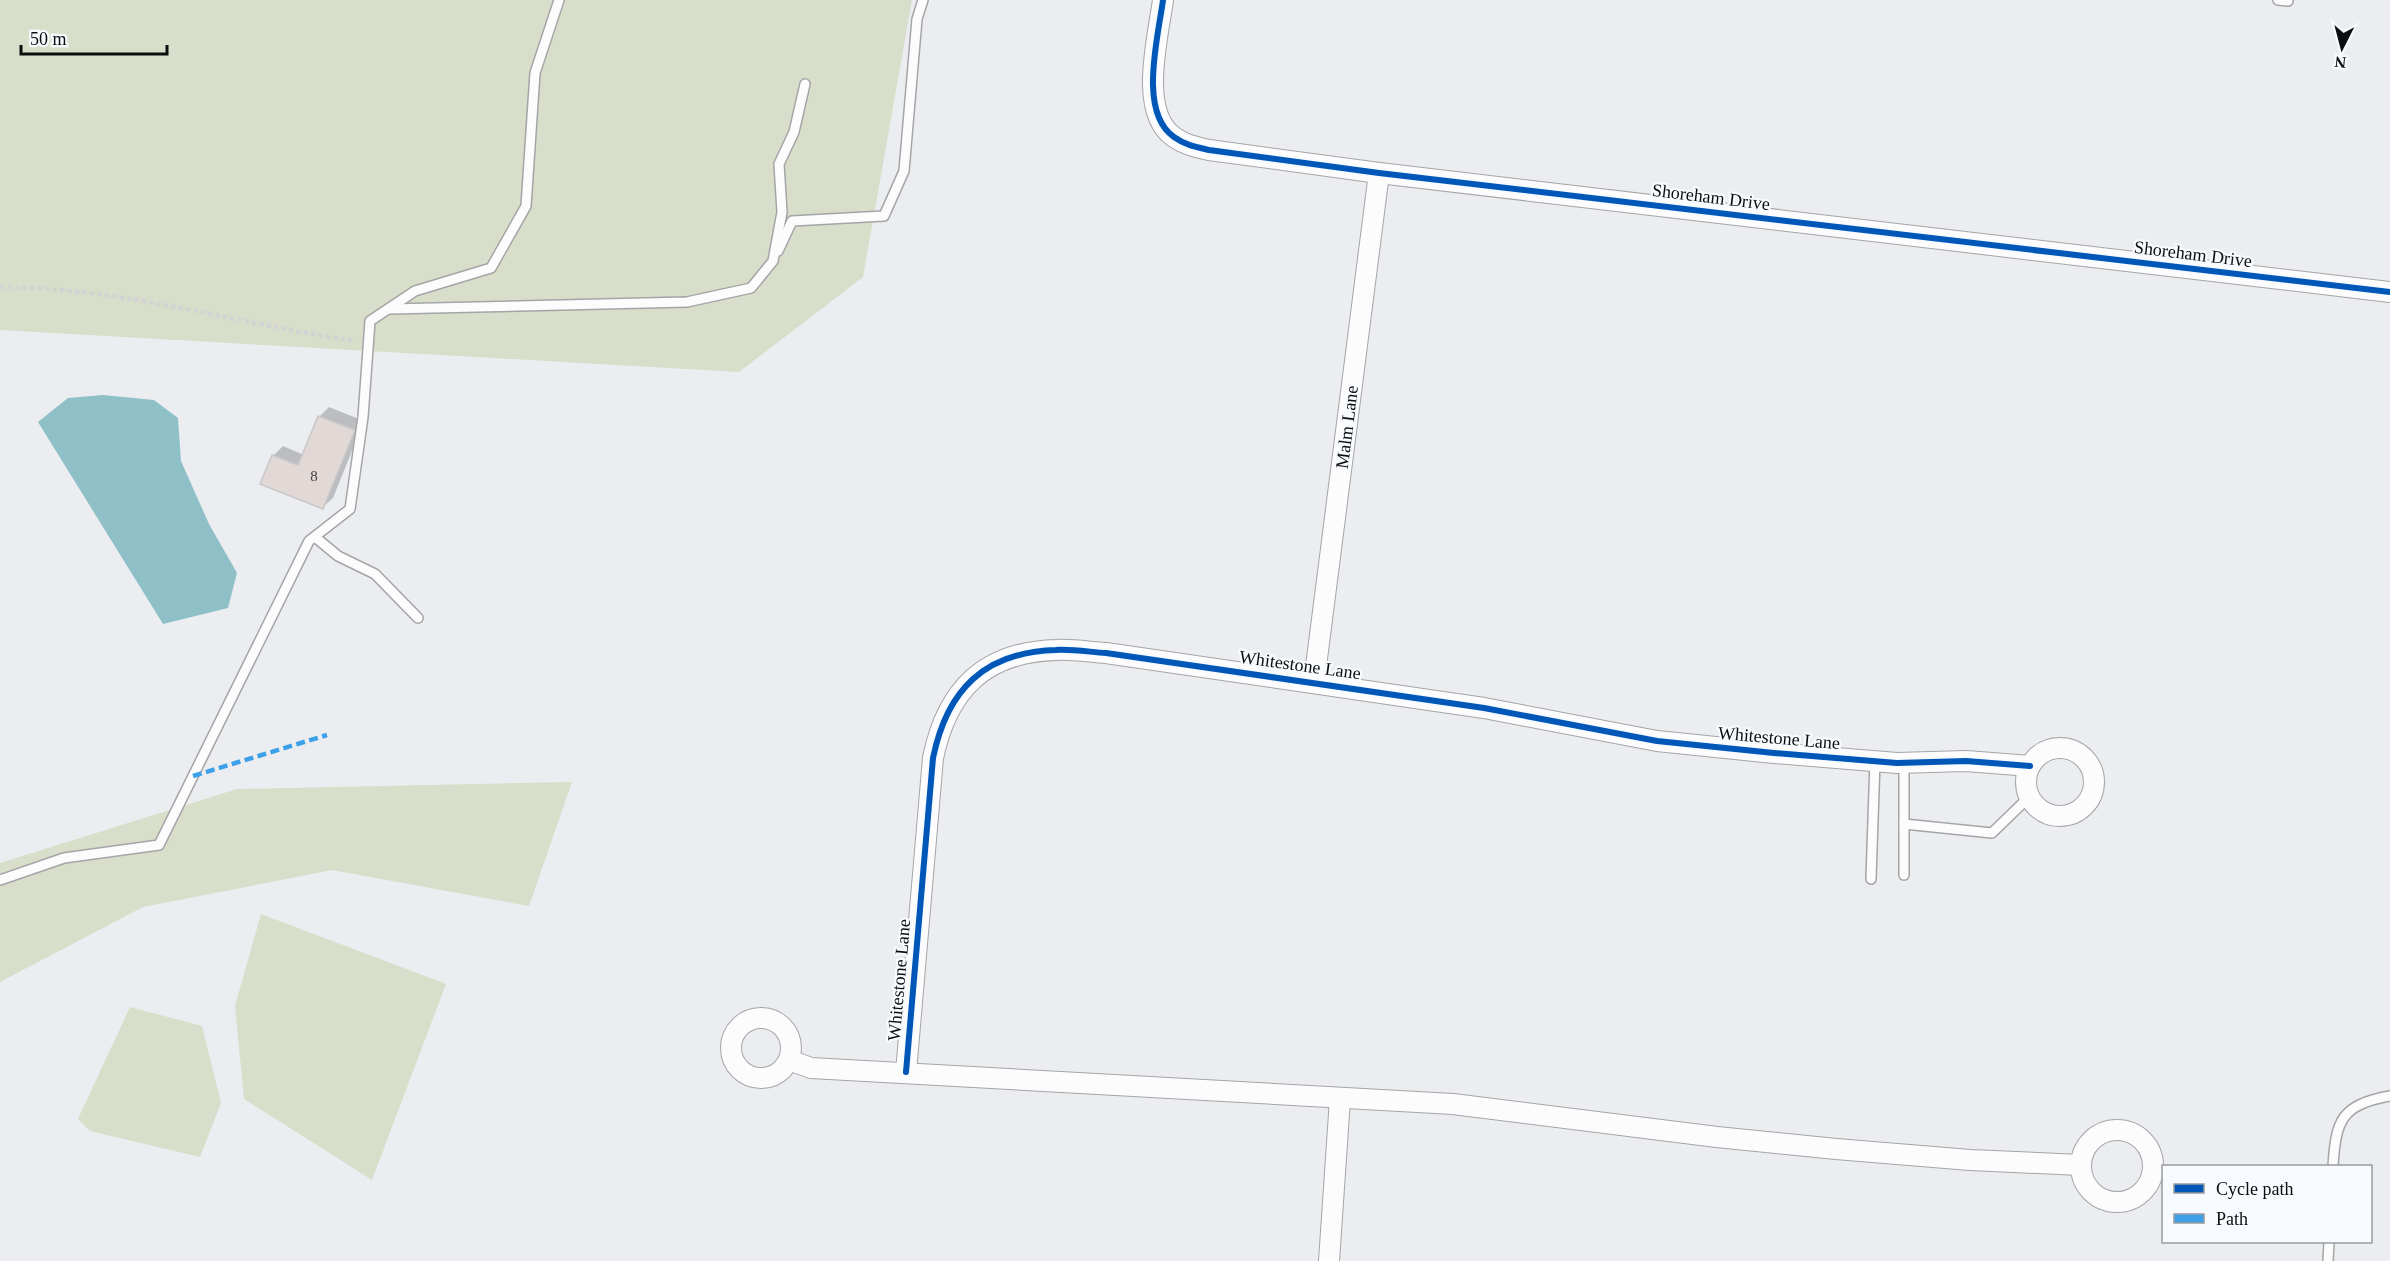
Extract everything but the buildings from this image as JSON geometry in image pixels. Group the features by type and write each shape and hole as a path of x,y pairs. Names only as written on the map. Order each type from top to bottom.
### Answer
{"street":[{"name":"Shoreham Drive","path":"1163,0 1153,92 1155,108 1161,123 1172,136 1188,145 1209,150 1379,173 2390,292"},
{"name":"Malm Lane","path":"1314,682 1379,173"},
{"name":"Whitestone Lane","path":"906,1072 933,758 944,718 954,700 969,683 1002,660 1038,651 1058,649 1106,653 1484,708 1657,741 1904,763 1966,761 2030,766"},
{"path":"2069,750 2079,754 2087,762 2092,772 2094,783 2092,794 2078,811 2068,815 2056,816 2046,813 2029,797 2026,777 2030,766 2035,758 2047,751 2069,750"},
{"path":"789,1060 811,1068 1453,1104 1717,1137 1836,1149 1970,1160 2081,1165"},
{"path":"1329,1261 1340,1099"}],"lane":[{"path":"0,880 64,858 159,845 309,541 350,509 363,417 370,321 415,291 491,268 526,206 535,73 559,0"},
{"path":"390,309 687,302 750,288 773,261 792,221 884,216 904,171 917,19 923,0"},
{"path":"773,261 782,212 779,164 794,132 805,84"},
{"path":"315,537 338,556 375,574 418,618"},
{"path":"1871,879 1875,761"},
{"path":"1904,763 1904,875"},
{"path":"1904,824 1992,833 2029,797"},
{"path":"2333,1165 2335,1132 2349,1110 2375,1099 2390,1096"},
{"path":"2328,1261 2329,1243"}],"path":[{"path":"0,287 96,294 300,333 369,343"}],"green space":[{"path":"0,0 912,0 863,277 739,372 0,330"},
{"path":"572,782 529,906 332,870 143,907 0,982 0,863 237,789"},
{"path":"261,914 446,984 372,1180 244,1099 235,1006"},
{"path":"130,1007 202,1026 221,1103 200,1157 90,1131 78,1119"}],"water":[{"path":"103,395 154,400 178,418 181,461 209,524 237,573 228,608 163,624 38,422 68,398"}],"marked path":[{"path":"193,776 327,735"}],"cycle path":[{"path":"1163,0 1153,73 1156,110 1163,125 1174,137 1200,148 1379,173 2390,292"},
{"path":"906,1072 933,758 939,734 959,694 989,667 1008,658 1031,652 1056,650 1106,653 1484,708 1657,741 1897,763 1966,761 2030,766"}]}
